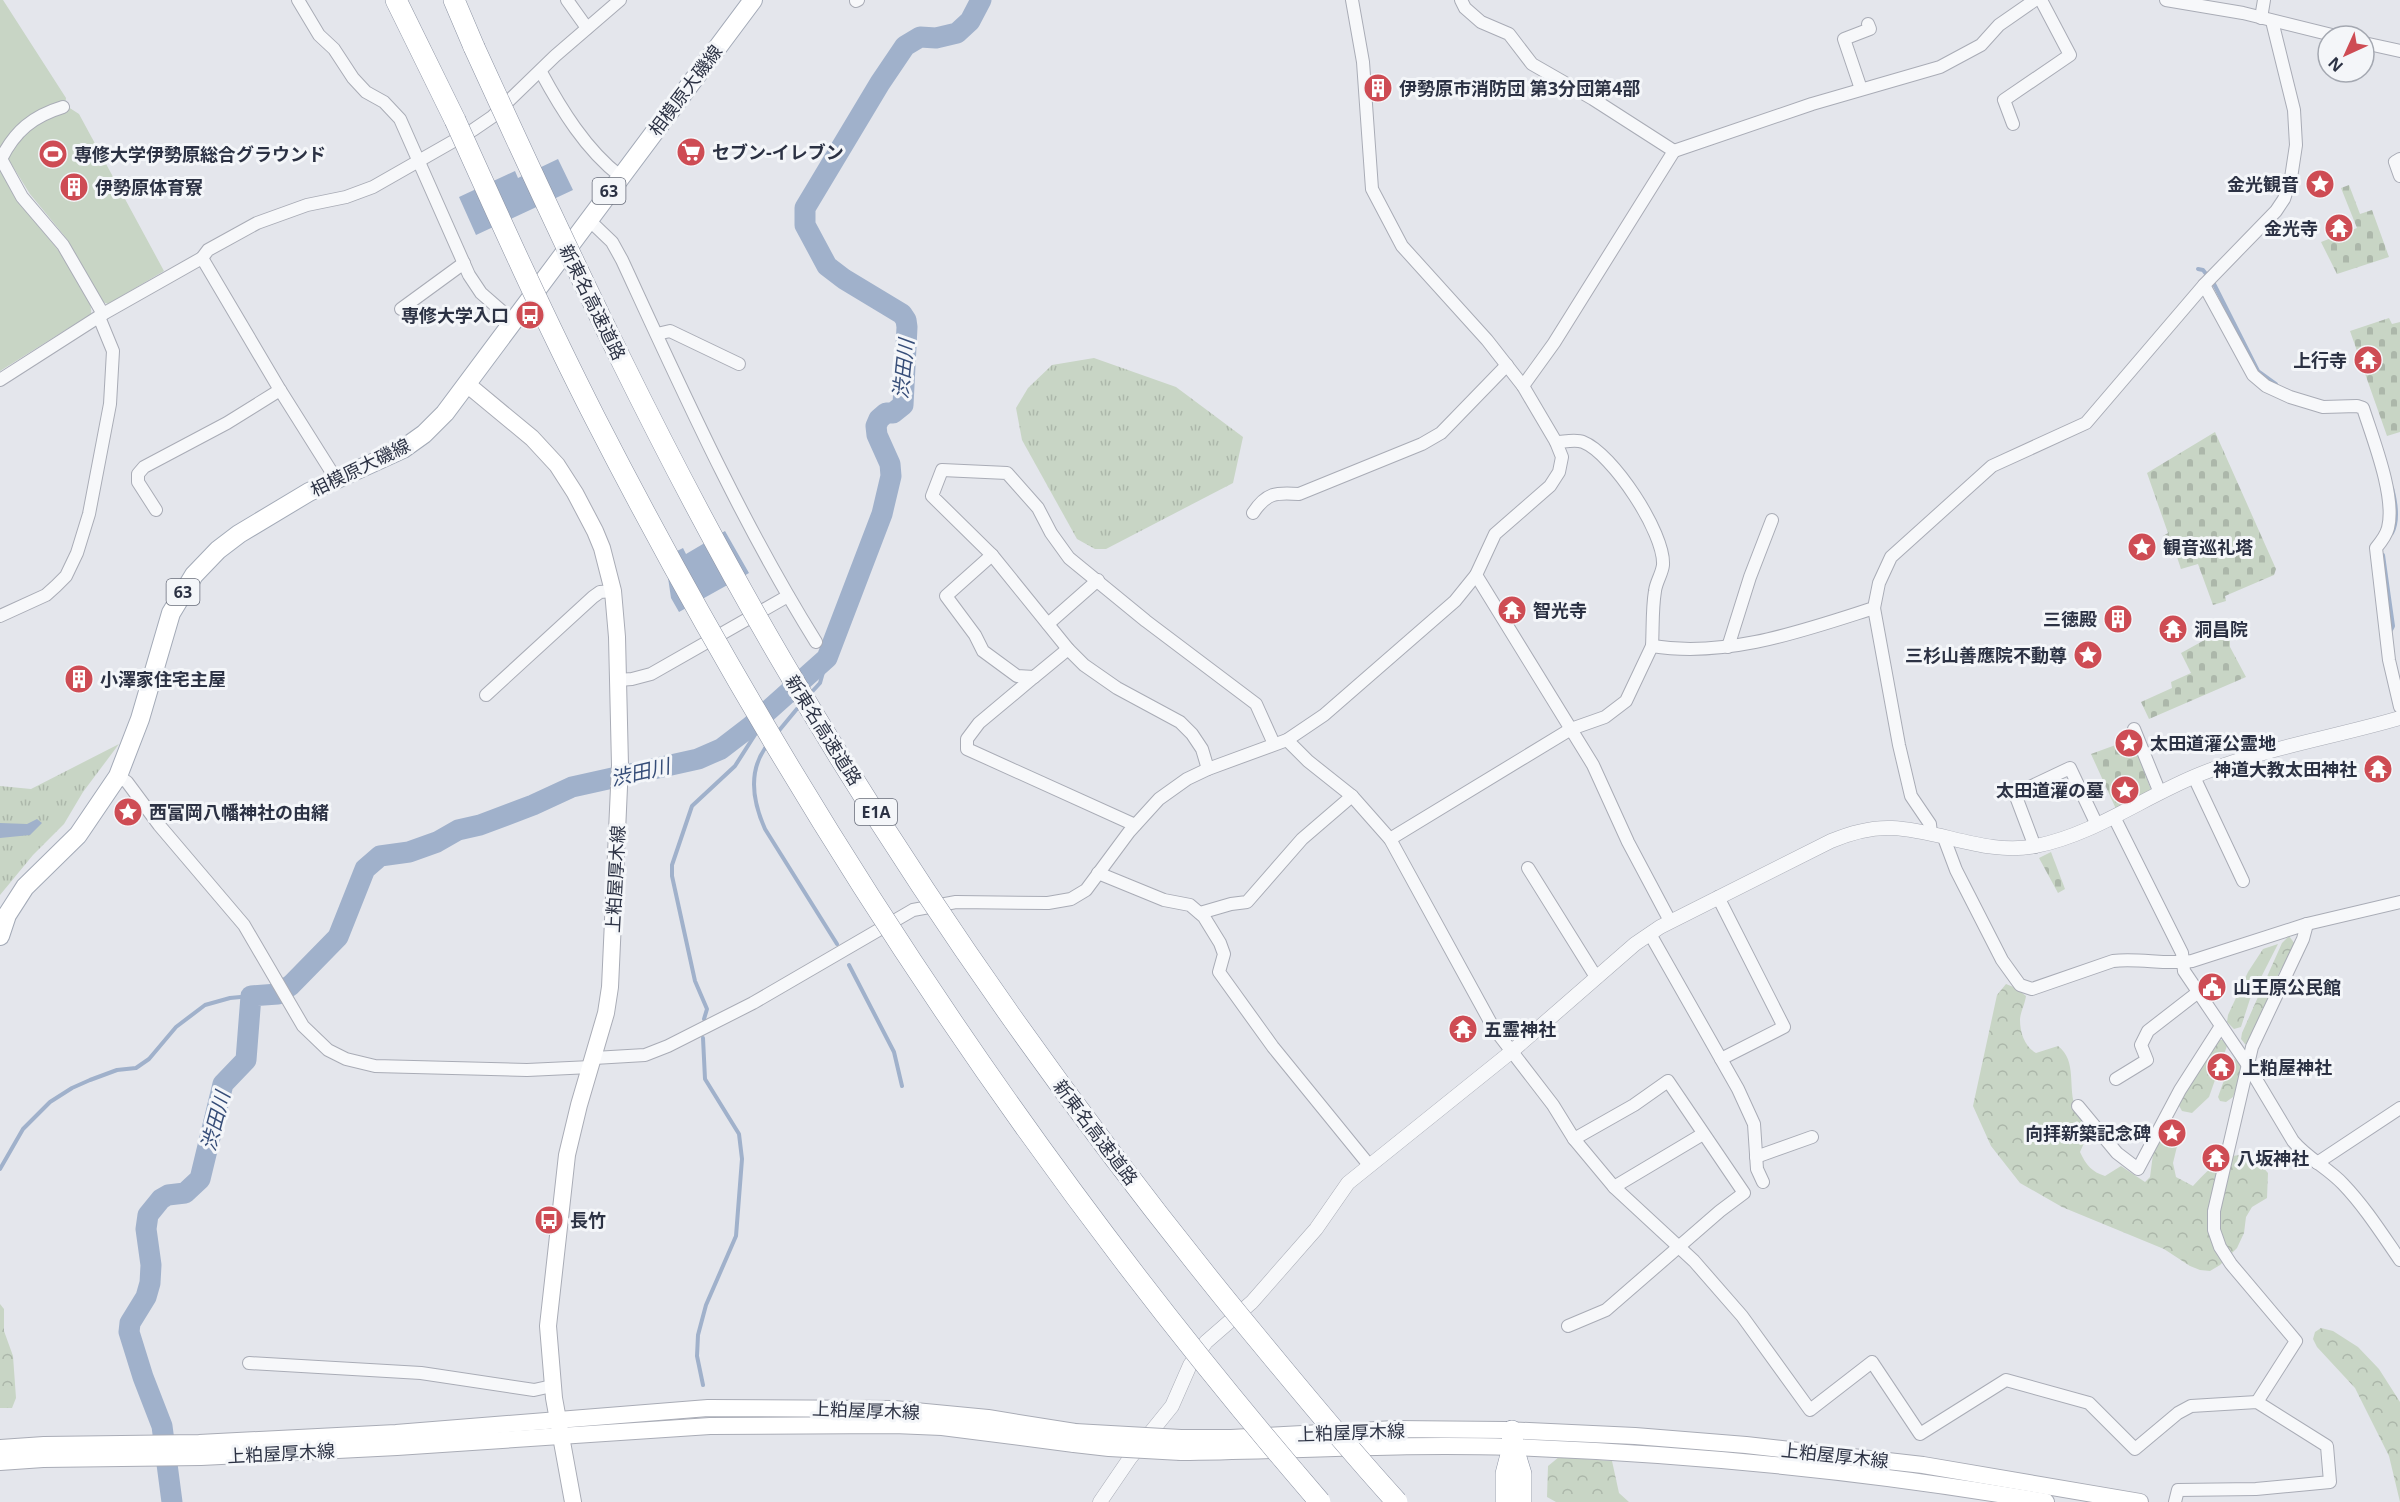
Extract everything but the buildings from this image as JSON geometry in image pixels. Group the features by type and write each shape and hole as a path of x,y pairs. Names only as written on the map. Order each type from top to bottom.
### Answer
{"highway":[{"path":"396,0 431,65"},
{"path":"407,0 431,65"},
{"path":"454,0 477,46"},
{"path":"461,0 477,46"},
{"name":"新東名高速道路","path":"477,46 512,131 627,373 712,537 782,661 923,886 1023,1032 1103,1143 1190,1256 1284,1371 1397,1502"},
{"name":"E1A","path":"431,65 522,267 594,416 653,529 783,759 857,879 932,995 1091,1217 1169,1320 1320,1502"},
{"path":"1513,1439 1514,1474 1521,1502"},
{"path":"1506,1502 1514,1474"}],"main road":[{"name":"相模原大磯線","path":"0,936 7,915 25,887 78,835 118,776 140,719 171,613 194,575 218,550 239,534 309,492 403,449 424,434 445,413 753,0"},
{"name":"上粕屋厚木線","path":"468,385 532,438 557,465 580,501 595,531 602,548 613,591 618,680 620,787 610,987 606,1013 574,1120 567,1155 550,1290 548,1326 552,1386 573,1502"},
{"name":"上粕屋厚木線","path":"0,1462 144,1451 200,1450 396,1433 560,1427 708,1408 871,1409 965,1416 1075,1438 1181,1445 1231,1438 1395,1429 1748,1462 2045,1496 2140,1502"},
{"name":"上粕屋厚木線","path":"0,1448 44,1445 144,1451"}],"street":[{"path":"298,0 319,34 334,49 353,78 366,92 393,110 400,119 464,263 481,293 513,321"},
{"path":"567,0 587,28"},
{"path":"0,380 101,316 202,258 208,250 256,223 307,205 346,197 364,190 419,161 492,117 555,56 620,0"},
{"path":"118,776 127,782 159,825 244,925 303,1026 328,1050 346,1059 372,1065 527,1070 645,1055 668,1046 753,1003 913,910 957,902 1048,903 1071,900 1086,890 1135,825 1159,800 1187,779 1208,769 1287,740 1324,715 1429,624 1455,601 1476,575 1495,534 1550,486 1559,472 1562,457 1556,442 1523,386 1401,246 1372,189 1370,127 1363,62 1352,0"},
{"path":"1461,0 1481,22 1509,34 1532,64 1593,99 1674,152"},
{"path":"1523,386 1554,343 1674,152 1861,89 1926,72 1981,45 2006,18 2035,0"},
{"path":"2013,124 2004,100 2070,55 2042,0"},
{"path":"2166,0 2243,13 2316,31"},
{"path":"2264,0 2266,20 2294,110 2296,145 2291,178 2284,199 2276,211 2208,280 2086,423 1992,466 1891,558 1879,583 1874,608 1899,745 1911,796 1956,870 2002,960 2020,985 2032,989 2042,987 2113,962 2125,960 2173,964 2183,962 2307,924 2400,902"},
{"path":"1861,89 1841,40 1870,29"},
{"path":"2376,46 2400,51"},
{"path":"541,72 559,104 600,158 620,176"},
{"path":"0,616 46,595 66,576 77,554 89,514 110,404 113,351 101,316 63,245 22,197 1,158 14,136 32,120 63,107"},
{"path":"2400,159 2395,162 2400,176"},
{"path":"588,219 612,242 622,260 708,446 788,596 816,642"},
{"path":"202,258 336,479"},
{"path":"404,303 464,263"},
{"path":"2208,280 2253,375 2266,386 2289,397 2323,407 2357,406 2363,408 2391,501 2389,525 2385,536 2376,548 2389,660 2400,707"},
{"path":"657,334 670,331 739,364"},
{"path":"1253,513 1261,501 1279,492 1299,494 1422,444 1441,433 1507,365"},
{"path":"156,510 138,482 138,474 144,467 227,423 280,390"},
{"path":"1390,839 1571,729 1605,717 1626,701 1652,646 1655,590 1663,565 1660,545 1653,525 1637,498 1603,457 1582,441 1556,442"},
{"path":"1208,769 1202,749 1180,722 1100,678 1068,649 992,555 933,496 942,470 1007,473 1038,508 1051,534 1069,558 1146,621 1256,704 1274,744"},
{"path":"1728,647 1750,577 1772,520"},
{"path":"992,555 946,596 975,635 983,651 1017,676 1034,677"},
{"path":"1476,575 1593,765 1628,842 1671,921"},
{"path":"1048,624 1098,580"},
{"path":"486,695 593,597 600,592 613,591"},
{"path":"618,680 651,675 788,596"},
{"path":"1652,646 1674,650 1728,647 1792,635 1874,608"},
{"path":"1068,649 979,723 967,740 967,749 1135,825"},
{"path":"1100,1502 1130,1458 1172,1406 1190,1365 1206,1342 1252,1302 1316,1229 1340,1193 1369,1165 1511,1052 1596,977 1650,934 1671,921 1831,841 1853,833 1891,828 2007,849 2035,847 2061,840 2097,825 2194,777 2249,758 2400,718"},
{"path":"2134,729 2160,793"},
{"path":"1287,740 1308,762 1352,796 1390,839 1493,1027 1553,1106 1574,1139 1614,1187 1680,1247 1742,1316 1810,1410 1872,1362 1920,1434 2006,1380 2089,1403 2135,1449 2178,1413 2191,1406 2257,1402 2327,1446 2330,1482 2256,1489 2178,1490 2175,1502"},
{"path":"2035,847 2016,794 2070,768 2097,825"},
{"path":"2194,777 2243,881"},
{"path":"1200,913 1231,903 1247,902 1302,839 1352,796"},
{"path":"2114,817 2182,953 2184,971 2197,993 2247,1064 2293,1141 2341,1181 2400,1260"},
{"path":"1527,868 1596,977"},
{"path":"1098,873 1164,900 1190,904 1200,913 1220,943 1224,954 1219,972 1273,1047 1369,1165"},
{"path":"1718,897 1784,1027 1721,1059"},
{"path":"2257,1402 2296,1341 2231,1264 2220,1247 2214,1230 2214,1211 2238,1115 2247,1064 2303,939 2307,924"},
{"path":"1650,934 1721,1059 1754,1124 1757,1169 1763,1182"},
{"path":"2116,1079 2147,1060 2141,1045 2148,1031 2197,993"},
{"path":"2078,1106 2117,1153 2138,1169 2180,1090 2221,1026"},
{"path":"1568,1326 1606,1310 1720,1210 1744,1193 1668,1081 1634,1105 1574,1139"},
{"path":"2317,1163 2400,1108"},
{"path":"1614,1187 1703,1134"},
{"path":"1756,1157 1812,1137"},
{"path":"249,1364 421,1373 534,1390 552,1386"}],"green space":[{"name":"専修大学伊勢原総合グラウンド","path":"0,0 3,0 66,98 65,105 79,114 164,271 108,304 103,302 67,239 30,194 0,146"},
{"path":"0,169 19,202 74,272 90,302 91,314 0,371"},
{"path":"2349,185 2360,214 2372,210 2389,257 2337,274 2321,242 2357,228 2341,188"},
{"path":"2389,318 2392,324 2400,322 2400,432 2387,436 2350,331"},
{"path":"1094,358 1176,387 1243,437 1233,483 1106,549 1095,549 1077,539 1022,440 1016,408 1028,388 1052,365"},
{"path":"2215,432 2276,569 2274,575 2225,596 2226,601 2213,605 2198,564 2181,569 2176,554 2171,556 2163,536 2168,533 2147,473"},
{"path":"2230,626 2230,647 2246,677 2149,719 2141,702 2172,688 2171,682 2191,673 2181,653"},
{"path":"2129,730 2151,790 2116,809 2091,754 2121,743 2120,733"},
{"path":"119,744 83,792 64,824 33,855 0,895 0,786 31,789"},
{"path":"2051,852 2065,889 2058,893 2039,858"},
{"path":"2289,936 2295,944 2279,973 2248,1044 2245,1044 2241,1039 2242,1033 2282,943"},
{"path":"2278,944 2250,999 2241,1027 2234,1029 2227,1022 2228,1015 2248,972 2263,949"},
{"path":"2006,984 2026,996 2020,1025 2022,1035 2029,1047 2036,1053 2058,1046 2068,1059 2073,1101 2076,1109 2088,1124 2088,1134 2080,1152 2093,1170 2105,1176 2121,1166 2145,1182 2150,1177 2153,1154 2166,1130 2173,1129 2180,1134 2173,1163 2176,1177 2193,1186 2220,1161 2238,1155 2248,1157 2258,1163 2268,1173 2267,1198 2252,1207 2246,1217 2244,1233 2237,1248 2220,1265 2210,1271 2200,1270 2164,1249 2062,1207 2020,1183 1991,1146 1973,1106 1997,995"},
{"path":"2216,1040 2223,1040 2227,1046 2209,1097 2192,1113 2182,1111 2178,1104"},
{"path":"2234,1059 2239,1062 2243,1070 2233,1097 2226,1102 2220,1101 2218,1097 2231,1061"},
{"path":"0,1304 4,1309 4,1331 13,1356 16,1398 12,1408 0,1408"},
{"path":"2321,1328 2333,1331 2358,1347 2379,1369 2400,1402 2400,1502 2389,1456 2355,1388 2317,1347 2313,1339 2315,1332"},
{"path":"1559,1457 1612,1461 1619,1493 1629,1502 1556,1502 1547,1497 1548,1466"}],"water":[{"path":"558,159 573,190 476,235 459,197 515,171 518,178"},
{"path":"725,531 749,573 679,612 671,598 665,557 683,548 686,554"},
{"path":"37,819 42,823 30,835 0,838 0,823 27,824"}],"waterway":[{"name":"渋田川","path":"172,1502 162,1426 129,1332 130,1323 146,1297 150,1283 151,1265 146,1229 148,1215 161,1199 168,1195 185,1193 200,1179 223,1084 246,1060 251,996 278,994 291,985 338,937 365,869 380,856 409,852 437,842 458,830 480,825 572,787 698,759 721,749 751,726 827,658 882,514 891,476 890,464 877,435 876,426 879,419 886,413 893,413 903,405 907,327 902,314 827,266 805,225 805,208 880,83 905,46 920,37 936,38 957,33 970,21 981,0"},
{"path":"2198,269 2203,270 2214,284 2258,371 2276,384"},
{"path":"2392,488 2396,517 2392,533"},
{"path":"2383,555 2393,626 2391,630"},
{"path":"810,694 820,683 827,658"},
{"path":"777,733 801,704"},
{"path":"704,1019 707,1009 695,981 672,876 672,865 692,806 735,766 758,730"},
{"path":"769,743 757,763 754,785 757,807 765,829 837,944"},
{"path":"849,965 894,1052 902,1086"},
{"path":"0,1169 23,1129 50,1102 90,1080 117,1070 136,1068 149,1059 176,1027 205,1005 230,998 251,996"},
{"path":"703,1038 705,1079 739,1134 742,1159 736,1236 706,1305 698,1335 697,1356 703,1385"}],"place":[{"name":"伊勢原市消防団 第3分団第4部","path":"1378,88"},
{"name":"セブン-イレブン","path":"691,152"},
{"name":"専修大学伊勢原総合グラウンド","path":"53,154"},
{"name":"金光観音","path":"2320,184"},
{"name":"伊勢原体育寮","path":"74,187"},
{"name":"金光寺","path":"2339,228"},
{"name":"専修大学入口","path":"530,315"},
{"name":"上行寺","path":"2368,360"},
{"name":"観音巡礼塔","path":"2142,547"},
{"name":"智光寺","path":"1512,610"},
{"name":"三徳殿","path":"2118,619"},
{"name":"洞昌院","path":"2173,629"},
{"name":"三杉山善應院不動尊","path":"2088,655"},
{"name":"小澤家住宅主屋","path":"79,679"},
{"name":"太田道灌公霊地","path":"2129,743"},
{"name":"神道大教太田神社","path":"2378,769"},
{"name":"太田道灌の墓","path":"2125,790"},
{"name":"西富岡八幡神社の由緒","path":"128,812"},
{"name":"山王原公民館","path":"2212,987"},
{"name":"五霊神社","path":"1463,1029"},
{"name":"上粕屋神社","path":"2221,1067"},
{"name":"向拝新築記念碑","path":"2172,1133"},
{"name":"八坂神社","path":"2216,1158"},
{"name":"長竹","path":"549,1220"}]}
